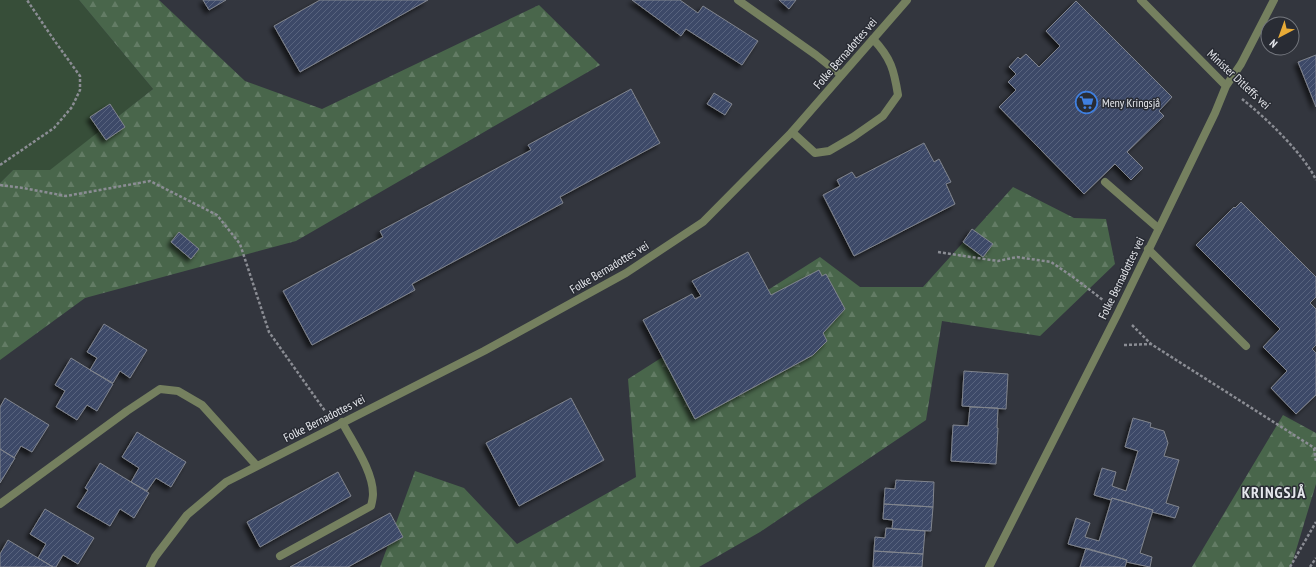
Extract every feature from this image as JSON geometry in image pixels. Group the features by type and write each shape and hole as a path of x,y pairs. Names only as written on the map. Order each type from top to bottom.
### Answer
{"street":[{"path":"738,0 816,55 841,76"},
{"name":"Folke Bernadottes vei","path":"150,567 155,557 187,515 226,482 484,351 626,273 703,222 792,132 907,0"},
{"name":"Minister Ditleffs vei","path":"1141,0 1226,86"},
{"name":"Folke Bernadottes vei","path":"989,567 1118,313 1215,113 1226,86 1241,64 1274,0"},
{"path":"792,132 814,153 830,151 883,116 898,95 894,70 884,50 873,39"},
{"path":"1105,182 1158,228"},
{"path":"1148,249 1246,346"},
{"path":"0,504 127,411 160,389 178,391 202,405 257,466"},
{"path":"280,556 370,506 374,495 372,480 362,460 339,424"}],"path":[{"path":"0,165 54,128 72,107 80,90 80,76 27,0"},
{"name":"Minister Ditleffs vei","path":"1226,86 1250,105 1291,146 1313,173 1316,180"},
{"path":"0,186 23,188 66,196 150,181 217,215 240,244 269,332 339,424"},
{"path":"938,252 998,261 1017,257 1051,262 1105,301"},
{"path":"1131,323 1151,344 1315,449 1316,462"},
{"path":"1119,346 1151,344"},
{"path":"1290,567 1316,522"},
{"path":"1310,567 1316,558"}],"green space":[{"path":"0,0 79,0 153,89 50,171 13,170 0,183"},
{"path":"79,0 159,0 245,81 322,109 539,5 600,65 296,241 85,298 0,360 0,183 13,170 50,170 153,89"},
{"path":"1013,187 1074,218 1106,219 1115,264 1040,336 942,321 926,420 760,532 699,567 380,567 415,471 464,488 517,544 636,477 628,379 820,257 860,287 923,287"},
{"path":"1283,415 1316,433 1316,484 1291,567 1192,567"}],"building":[{"path":"203,0 226,0 209,10"},
{"path":"320,0 428,0 300,72 274,26"},
{"path":"632,0 680,0 698,13 703,6 758,41 742,65 686,29 681,36"},
{"path":"779,0 796,0 789,9"},
{"path":"1076,1 1172,97 1159,111 1164,116 1127,152 1143,168 1131,180 1115,164 1084,194 999,107 1016,90 1008,82 1016,74 1009,67 1018,57 1020,59 1026,54 1039,67 1060,46 1046,31"},
{"path":"1316,55 1316,107 1298,62"},
{"path":"631,89 660,143 560,197 563,203 412,284 415,290 312,345 283,291 383,237 380,231 531,150 528,145"},
{"path":"714,93 732,104 725,115 707,104"},
{"path":"110,104 125,127 106,140 90,117"},
{"path":"924,143 934,162 939,159 951,182 946,184 955,204 854,256 823,195 840,186 837,180 852,172 856,178"},
{"path":"1241,202 1316,277 1316,297 1310,303 1316,309 1316,345 1312,349 1316,353 1316,395 1296,414 1271,388 1287,371 1263,347 1280,329 1196,245 1234,207 1235,208"},
{"path":"972,229 993,244 983,257 963,242"},
{"path":"179,232 199,249 191,259 171,242"},
{"path":"748,252 771,295 819,270 822,276 826,274 845,309 823,333 827,341 813,355 695,419 643,320 692,294 695,299 701,296 692,281"},
{"path":"104,324 147,350 130,378 120,371 113,383 90,370 97,358 87,352"},
{"path":"71,358 113,384 97,411 87,405 77,420 56,407 65,391 55,385"},
{"path":"964,371 1008,374 1006,409 962,406"},
{"path":"5,398 49,425 32,452 21,446 14,458 0,449 0,407"},
{"path":"571,398 604,460 519,506 486,443"},
{"path":"970,407 998,408 996,464 951,461 953,425 968,426"},
{"path":"1133,418 1151,423 1150,427 1164,431 1168,443 1164,456 1179,460 1166,503 1179,507 1175,518 1152,512 1153,510 1112,498 1111,500 1094,495 1102,468 1116,472 1112,486 1126,491 1138,451 1125,447"},
{"path":"137,432 186,462 171,487 156,478 147,491 131,482 139,468 122,457"},
{"path":"0,449 15,458 0,483"},
{"path":"100,463 149,493 134,518 120,509 110,526 77,507 88,490 85,488"},
{"path":"338,472 351,496 260,547 247,522"},
{"path":"896,480 934,482 933,507 884,504 885,488 895,489"},
{"path":"1112,498 1153,510 1140,553 1152,557 1150,567 1126,562 1127,560 1068,544 1076,518 1090,523 1085,537 1099,541"},
{"path":"884,504 933,507 931,531 892,529 893,520 883,519"},
{"path":"45,509 94,538 78,564 63,555 56,567 53,567 38,558 46,544 30,534"},
{"path":"390,513 403,537 348,567 290,567"},
{"path":"886,528 925,531 923,554 874,551 875,537 885,538"},
{"path":"8,540 53,567 0,567 0,554"},
{"path":"1086,548 1127,560 1125,567 1080,567"},
{"path":"874,551 923,554 922,567 873,567"}],"place":[{"name":"Meny Kringsjå","path":"1087,102"}],"district":[{"name":"KRINGSJÅ","path":"1274,492"}]}
